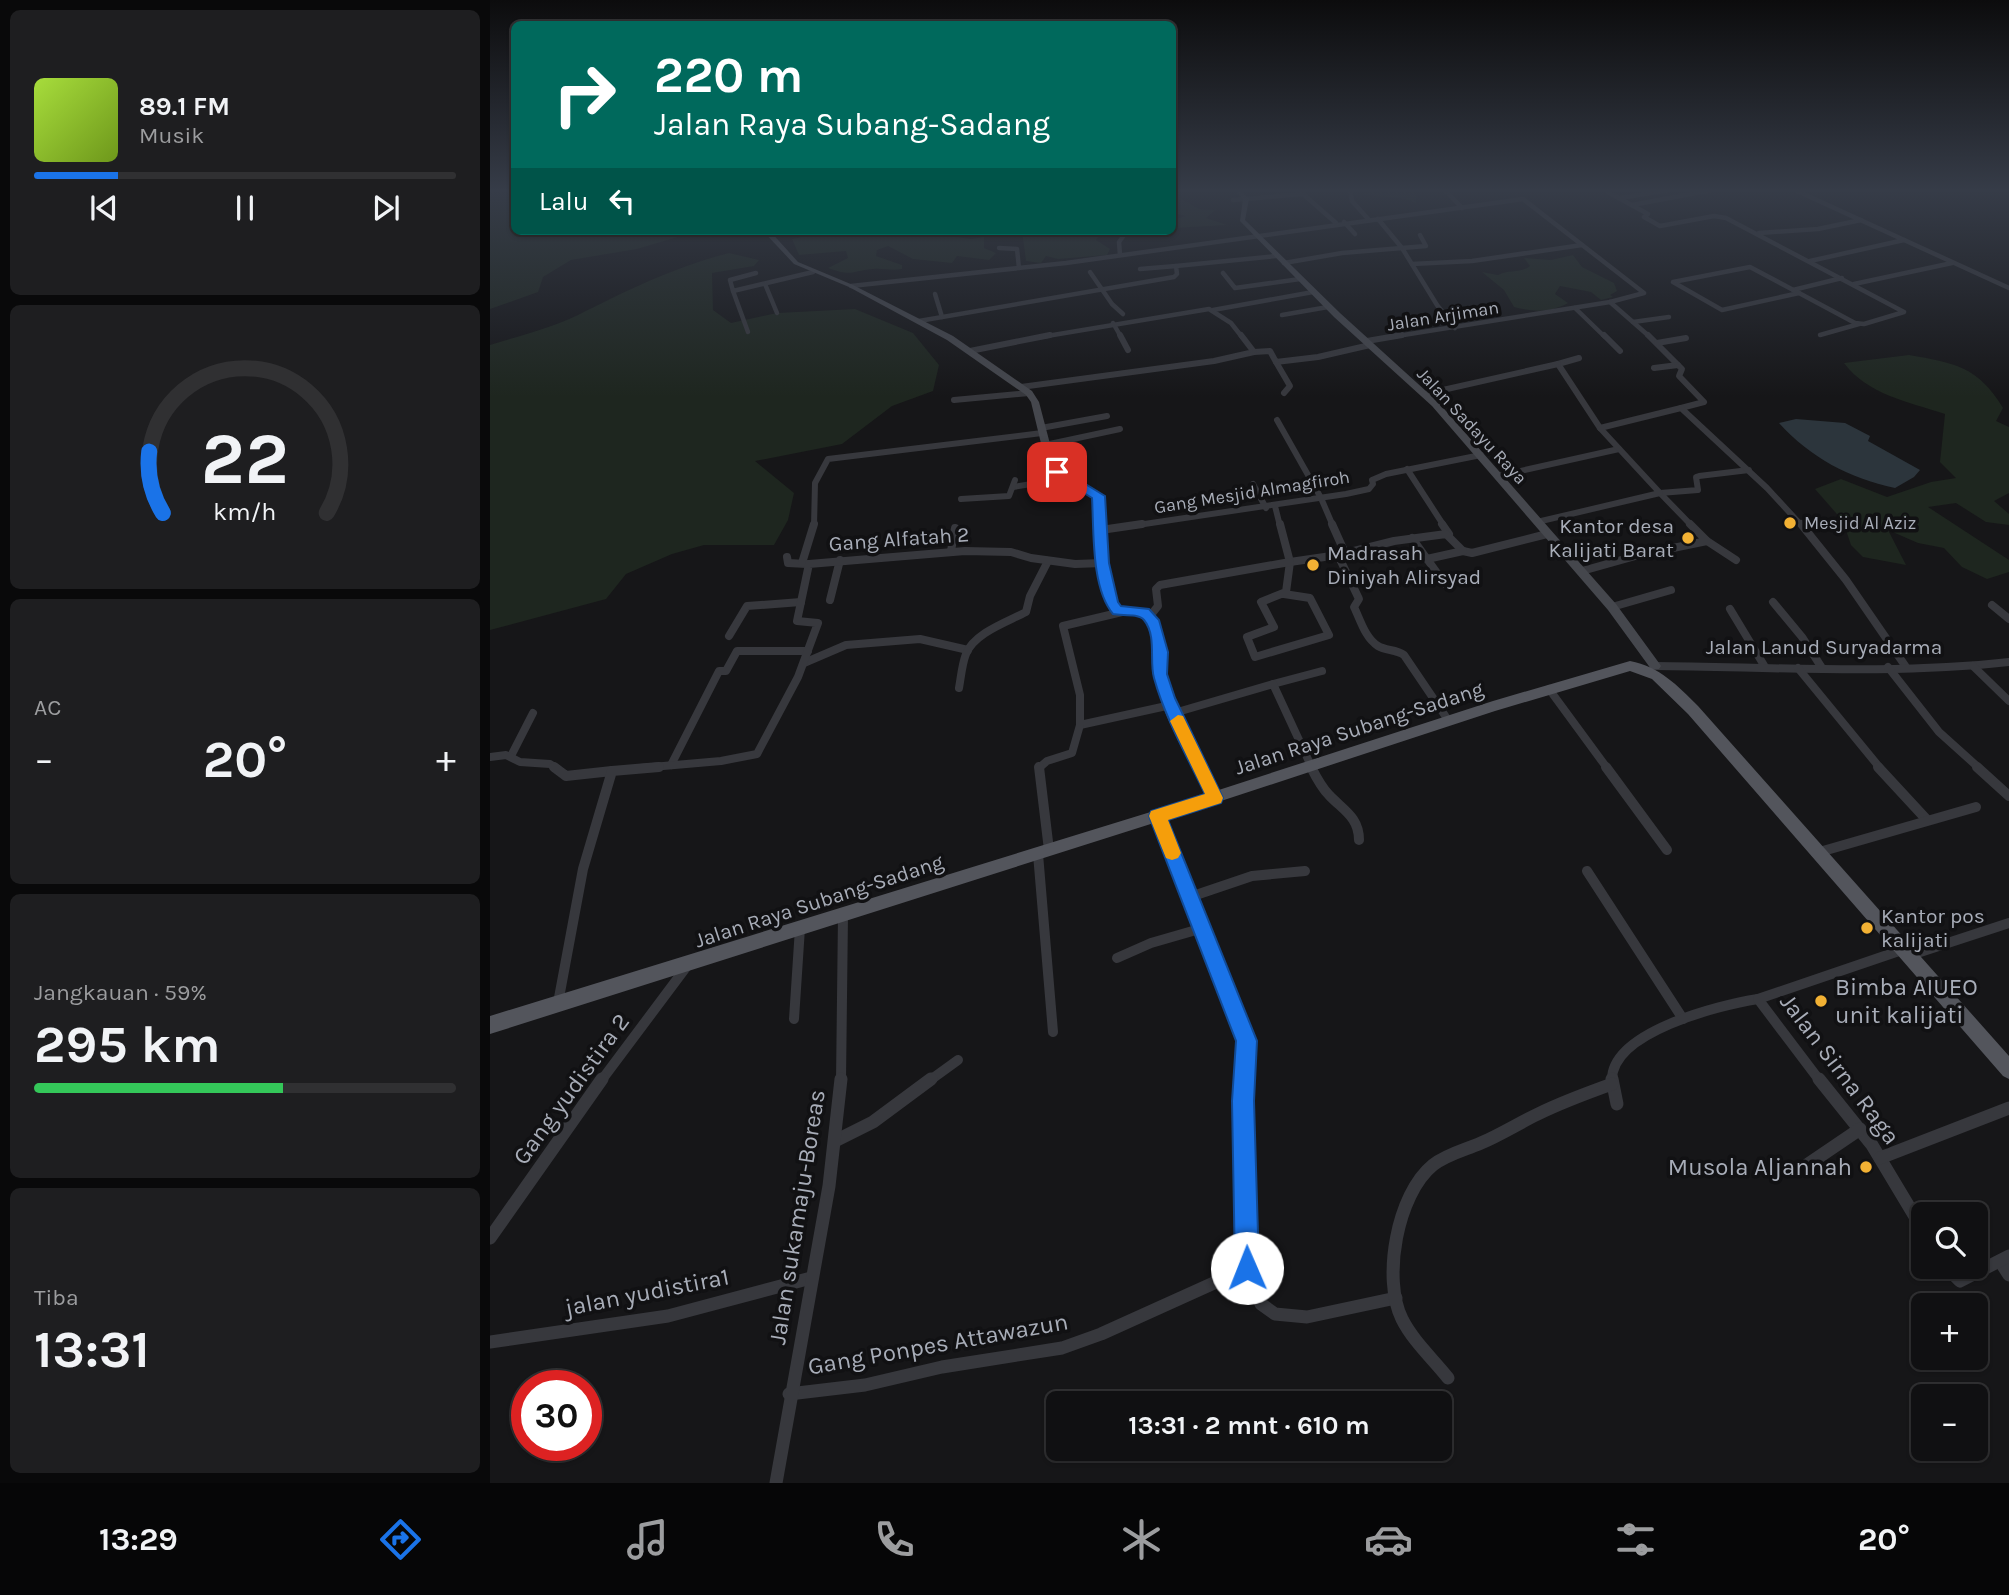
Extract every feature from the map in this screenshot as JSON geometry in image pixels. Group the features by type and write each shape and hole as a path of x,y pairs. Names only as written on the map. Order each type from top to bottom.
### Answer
{"main road":[{"name":"Jalan Raya Subang-Sadang","path":"490,1025 1215,798 1448,720 1615,668 1647,666"},
{"path":"1647,666 1693,710 2009,1070"}],"street":[{"path":"792,259 813,272 851,286 919,321 970,351 1025,390 1035,402 1051,464 1067,478 1097,494 1100,501 1103,563 1111,603 1122,612"},
{"path":"1018,259 1019,268"},
{"name":"Jalan Arjiman","path":"851,286 1087,259"},
{"path":"1140,269 1202,265 1232,259"},
{"name":"Jalan Sadayu Raya","path":"1280,259 1328,307 1425,394 1481,454 1536,522 1612,607 1647,666"},
{"path":"1284,263 1306,259"},
{"path":"1409,259 1455,328"},
{"path":"1412,264 1484,259"},
{"name":"Jalan Arjiman","path":"1276,362 1318,357 1368,343 1610,302 1644,293 1600,259"},
{"path":"1806,259 1904,312 1819,335"},
{"path":"1810,261 1818,259"},
{"path":"1944,259 2009,288"},
{"path":"1854,284 1952,263"},
{"path":"919,321 1174,277 1177,274 1176,266"},
{"path":"1800,293 1722,310 1673,282 1745,266 1800,293 1859,324"},
{"path":"733,291 813,272"},
{"path":"1090,272 1101,290 1123,314"},
{"path":"748,332 730,280 756,273"},
{"path":"1223,273 1236,288 1300,279"},
{"path":"1793,290 1842,278"},
{"path":"765,284 777,313"},
{"path":"970,351 1113,323 1213,310 1313,292"},
{"path":"935,294 942,317"},
{"path":"1600,428 1704,402 1679,376 1683,370 1657,342 1610,302"},
{"path":"1282,315 1328,307"},
{"path":"1575,308 1620,351"},
{"path":"1213,310 1231,323 1254,352"},
{"path":"1633,322 1669,317"},
{"path":"1113,323 1128,350"},
{"path":"1657,342 1686,338"},
{"path":"954,400 1270,351 1290,386 1284,393"},
{"path":"1425,394 1579,358"},
{"path":"1558,363 1600,428 1707,541 1736,560"},
{"path":"1654,368 1678,365"},
{"path":"1681,408 1748,470 1811,535 1840,570 1906,667"},
{"path":"787,557 788,563 806,564 814,524 813,488 828,459 1042,430 1107,416"},
{"path":"1277,419 1321,498 1359,599 1354,607 1373,642 1379,647 1398,649 1404,654 1448,720"},
{"path":"1045,445 1120,429"},
{"path":"1499,475 1619,449"},
{"name":"Gang Mesjid Almagfiroh","path":"1101,530 1161,523 1230,510 1266,508 1369,489 1375,477 1481,454"},
{"path":"1407,469 1463,551"},
{"path":"1536,522 1660,493 1698,490 1696,477 1699,475 1717,476 1748,470"},
{"path":"961,499 1007,497 1011,495 1014,484 1067,478"},
{"path":"1253,484 1266,508"},
{"path":"1275,506 1290,562 1286,570 1287,589 1284,594 1262,602 1275,625 1247,637 1255,657 1329,635 1310,598 1284,594"},
{"path":"951,551 955,528"},
{"path":"1150,616 1158,606 1156,589 1160,585 1342,554 1412,538 1449,534"},
{"path":"1427,559 1463,551 1472,553 1547,534"},
{"path":"1412,538 1444,584"},
{"path":"1582,571 1650,552 1707,541"},
{"name":"Gang Alfatah 2","path":"801,602 806,564 951,551 1011,552 1048,561 1103,563"},
{"path":"830,600 840,560"},
{"path":"959,688 968,650 989,631 1026,612 1030,596 1048,561"},
{"path":"1612,607 1671,590"},
{"path":"490,757 511,757 520,762 553,766 566,776 721,761 757,754 804,663 818,623 797,621 801,602 747,606 742,610 729,636"},
{"path":"1773,602 1802,637 1822,668"},
{"path":"1992,605 2009,619"},
{"path":"1730,609 1765,667"},
{"path":"1053,1032 1039,767 1043,762 1072,753 1080,725 1077,675 1065,644 1063,626 1122,612 1144,612 1150,616 1160,645 1160,674 1172,709 1215,798"},
{"path":"804,663 846,645 920,639 968,650"},
{"path":"671,765 719,671 726,671 737,651 808,651"},
{"name":"Jalan Lanud Suryadarma","path":"1647,666 1822,668 1973,666 2009,662"},
{"path":"1973,666 2009,701"},
{"path":"1888,667 1940,732 2009,796"},
{"path":"1798,668 1863,751 1927,820"},
{"path":"1080,725 1172,709 1322,671"},
{"path":"1273,684 1324,789 1354,818 1360,832 1359,840"},
{"path":"1549,689 1667,850"},
{"path":"511,757 533,713"},
{"path":"558,1003 583,869 612,771"},
{"path":"1816,853 1976,807"},
{"path":"1157,816 1247,1041 1243,1101 1247,1268 1253,1290 1264,1308 1277,1317 1296,1318 1396,1298"},
{"path":"1190,897 1252,876 1305,870"},
{"path":"1587,872 1683,1019"},
{"name":"Jalan sukamaju-Boreas","path":"776,1483 789,1394 835,1141 843,1032 843,915"},
{"name":"Jalan Sirna Raga","path":"1612,1084 1612,1072 1618,1059 1645,1036 1663,1026 2009,923"},
{"path":"794,1019 800,928"},
{"path":"1116,958 1151,943 1203,928"},
{"name":"Gang yudistira 2","path":"490,1238 563,1132 617,1063 688,964"},
{"name":"Jalan Sirna Raga","path":"1758,999 1780,1031 1860,1129 1911,1210"},
{"path":"835,1141 873,1122 958,1060"},
{"path":"1448,1378 1398,1310 1394,1257 1401,1221 1411,1193 1429,1167 1438,1160 1481,1143 1546,1110 1612,1084 1617,1104"},
{"path":"1882,1162 2009,1108"},
{"path":"1804,1167 1860,1129"},
{"path":"1988,1267 2004,1259 2009,1275"},
{"name":"Gang Ponpes Attawazun","path":"789,1394 865,1385 942,1367 1062,1348 1101,1334 1247,1268"},
{"name":"jalan yudistira1","path":"490,1342 668,1316 811,1278"}],"shaded area":[{"path":"490,259 576,259 543,277 538,292 490,309"},
{"path":"708,259 759,260 754,266 712,273 713,310 731,323 777,313 855,309 913,333 939,365 933,391 892,406 842,444 755,461 794,493 788,520 774,545 704,545 672,554 626,574 606,599 490,630 490,345 557,324 689,265"},
{"path":"846,259 885,259 902,265 902,269 873,269 847,273 828,268"},
{"path":"915,259 955,259 952,263"},
{"path":"1026,259 1044,259 1041,263"},
{"path":"1525,259 1576,259 1582,267 1614,283 1617,291 1610,295 1613,297 1601,300 1591,292 1560,286 1555,294 1568,303 1535,311 1514,307 1504,290 1482,272 1498,275 1530,266"},
{"path":"1909,355 1964,369 1984,383 2003,408 1996,421 2009,427 2009,493 1994,501 2009,514 2009,525 1986,522 1956,503 1928,507 2009,560 2009,572 1987,579 1962,567 1944,548 1918,543 1888,530 1906,565 1863,557 1851,545 1843,521 1815,489 1841,479 1887,497 1931,482 1956,478 1940,462 1945,414 1877,390 1854,374 1844,363"},
{"path":"1796,419 1845,423 1870,436 1868,441 1920,470 1914,477 1895,488 1862,479 1832,465 1804,447 1779,423"}],"slow traffic":[{"path":"1172,853 1157,816 1215,798 1178,721"}],"place":[{"name":"Mesjid Al Aziz","path":"1790,523"},
{"name":"Kantor desa Kalijati Barat","path":"1688,538"},
{"name":"Madrasah Diniyah Alirsyad","path":"1313,565"},
{"name":"Kantor pos kalijati","path":"1867,928"},
{"name":"Bimba AIUEO unit kalijati","path":"1821,1001"},
{"name":"Musola Aljannah","path":"1866,1167"}],"route":[{"path":"1057,472 1098,496 1103,563 1111,603 1118,611 1139,611 1150,616 1158,634 1161,652 1159,670 1168,698 1215,798 1157,816 1247,1041 1243,1101 1247,1268"}]}
